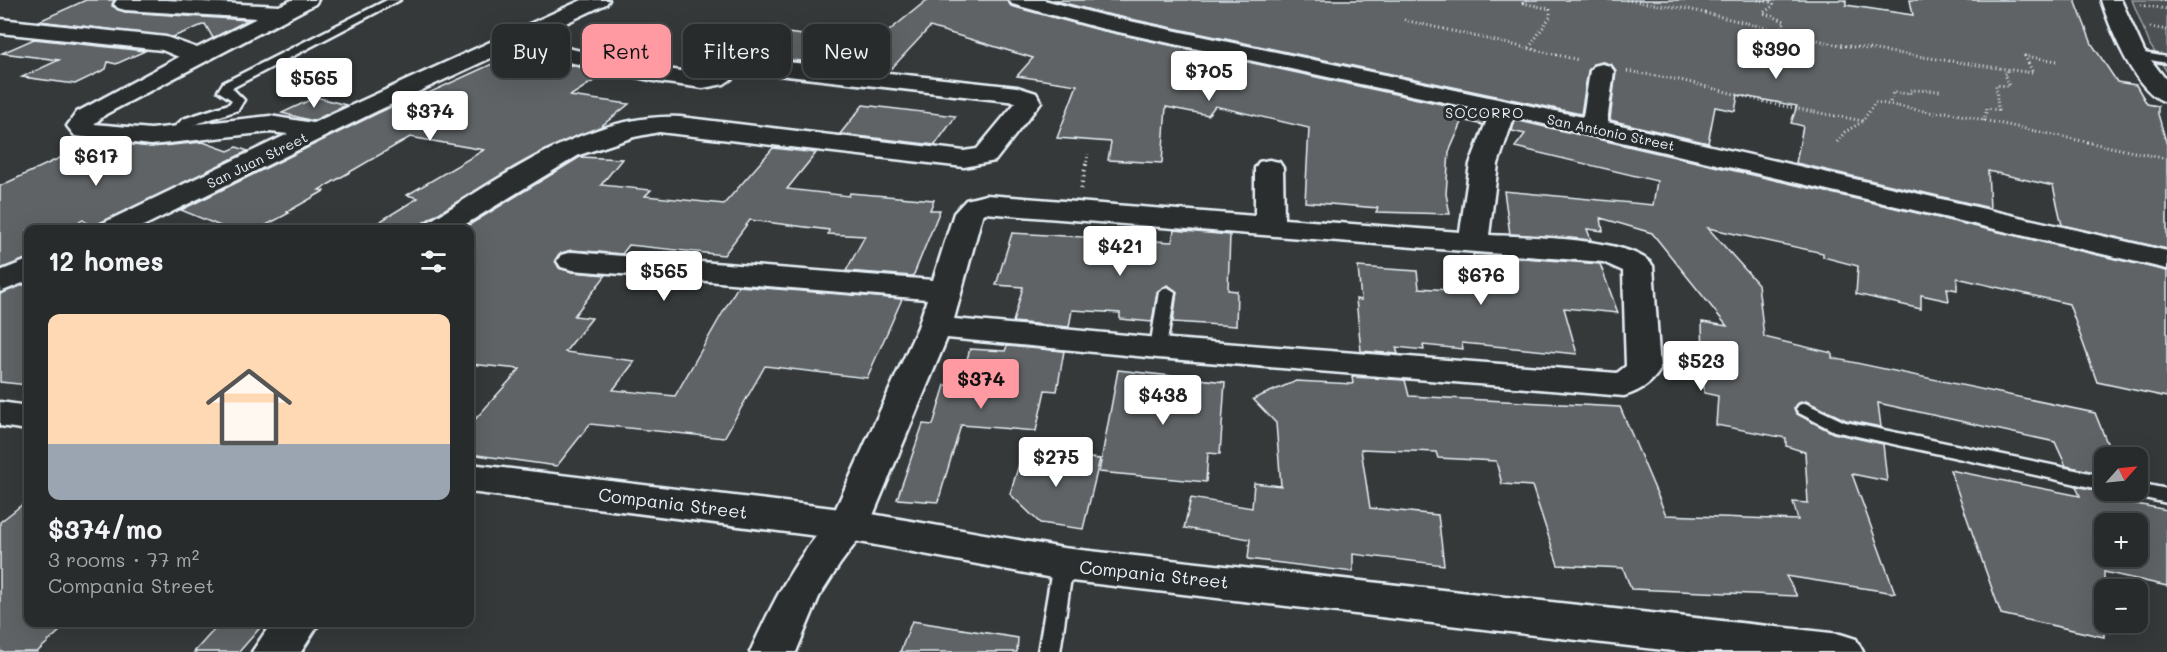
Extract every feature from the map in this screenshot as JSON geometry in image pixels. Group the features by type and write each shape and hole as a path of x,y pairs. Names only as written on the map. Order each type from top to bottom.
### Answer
{"street":[{"path":"308,0 97,109 86,117 80,126 84,131 120,136 171,136 270,124 317,131"},
{"name":"San Juan Street","path":"548,24 599,0"},
{"name":"San Antonio Street","path":"1019,0 1100,21 1594,127 2167,260"},
{"path":"2111,0 2132,54 2146,74 2167,96"},
{"path":"125,4 282,13"},
{"path":"0,26 166,44 199,57"},
{"name":"San Juan Street","path":"121,225 492,50"},
{"path":"443,225 570,148 628,130 659,124 680,125 923,156 978,158 986,155 1029,102 1027,98 1017,94 742,64 732,67 716,79 703,81 659,75 570,55"},
{"path":"1594,127 1603,67"},
{"path":"1473,242 1484,164 1504,109"},
{"path":"1269,168 1270,225"},
{"path":"572,261 940,309 1158,348 1624,385 1643,370 1638,266 1609,253 1077,210 986,204 976,206 968,213 940,309 849,525 825,553 800,591 773,652"},
{"path":"0,283 24,271"},
{"path":"0,414 24,417"},
{"name":"Compania Street","path":"474,478 849,525 1063,564 1840,652"},
{"path":"275,652 294,627"}],"lane":[{"path":"171,136 188,122 234,107 238,100 233,94 224,91 227,86 394,0"},
{"path":"2132,54 2167,60"},
{"path":"1158,348 1167,292"},
{"path":"1804,409 1840,427 2094,481"},
{"path":"2148,492 2167,496"},
{"path":"1049,652 1063,564"}],"path":[{"path":"1526,0 1523,3 1550,9 1550,16 1529,48"},
{"path":"1626,0 1688,9 1834,44 2033,73 2025,57 2057,61"},
{"path":"1758,0 1775,2"},
{"path":"2160,0 2167,1"},
{"path":"1775,2 1763,13 1785,21 1780,31"},
{"path":"1404,20 1603,67 1680,80 1777,105 1863,121"},
{"path":"1984,121 1987,108 1998,110 1995,85 2009,87 2004,75 2007,69"},
{"path":"1890,102 1893,92 1910,94 1910,90 1942,91"},
{"path":"1837,142 1845,132 1863,121 1875,102 1935,113 1946,112 2167,159"},
{"path":"1077,210 1088,154"}],"shaded area":[{"path":"2132,0 2167,0 2167,72 2150,45"}],"building":[{"path":"86,0 114,0 112,6 125,12 248,20 213,38 205,24 173,37 39,21"},
{"path":"927,0 1007,0 1011,6 1100,30 1487,114 1483,125 1463,120 1449,152 1446,194 1450,214 1376,212 1378,208 1305,202 1309,128 1215,106 1208,115 1166,107 1162,163 1108,160 1111,142 1057,138 1077,85 1017,76 1033,58 930,27 890,68 890,30"},
{"path":"1053,0 1846,0 1846,5 1913,15 1910,0 2075,0 2092,44 2117,82 2136,85 2147,104 2158,106 2167,145 2167,249 2062,225 2053,186 1988,171 1990,208 1796,163 1803,126 1791,123 1797,106 1738,95 1735,111 1715,107 1708,143 1610,120 1616,71 1612,65 1603,62 1593,64 1588,71 1581,114 1102,13"},
{"path":"791,34 803,35 803,61 791,60"},
{"path":"34,39 145,51 116,64 108,62 106,69 75,84 22,77 59,60 2,53"},
{"path":"492,64 492,78 570,78 570,65 582,68 582,78 598,78 570,96 629,104 600,127 545,150 514,167 422,225 374,225 418,198 407,195 484,150 410,137 319,190 324,191 266,225 218,225 181,210 378,113 415,96 420,97"},
{"path":"316,97 346,105 313,121 282,113"},
{"path":"863,105 956,116 935,145 840,134"},
{"path":"1515,120 2167,271 2167,397 2097,382 2069,304 1957,278 1957,290 1947,288 1949,301 1921,295 1921,309 1856,294 1858,266 1823,257 1823,253 1708,228 1758,284 1764,337 1832,353 1832,358 2095,413 2109,447 2094,447 2094,472 2066,466 2055,442 1878,403 1881,427 1846,420 1806,401 1798,403 1794,409 1797,414 1833,433 1883,444 1887,481 1852,474 1895,593 1786,576 1797,596 1631,589 1623,568 1558,565 1532,486 1502,484 1496,461 1438,458 1436,452 1361,449 1370,508 1438,515 1444,565 1353,554 1353,572 1248,559 1250,539 1184,528 1191,498 1252,508 1254,483 1281,486 1276,423 1253,399 1296,381 1353,384 1352,377 1405,380 1409,396 1620,407 1666,515 1798,520 1793,502 1808,503 1805,452 1786,446 1786,438 1716,425 1718,396 1704,393 1702,322 1727,326 1652,233 1601,218 1603,231 1587,229 1591,240 1510,234 1504,191 1653,205 1657,181 1515,147 1525,134 1512,131"},
{"path":"96,141 151,147 203,142 228,151 237,147 248,151 97,225 90,225 83,220 72,225 24,225 24,260 0,269 0,186"},
{"path":"773,148 816,153 787,189 849,196 850,193 934,200 930,210 940,210 912,276 846,271 865,236 828,234 829,230 750,220 724,255 629,245 622,254 571,250 559,254 555,260 559,268 572,272 606,275 574,316 592,318 565,352 635,361 613,390 675,396 738,286 902,299 867,378 765,366 724,438 590,424 557,466 474,455 474,421 520,369 474,364 474,225 469,225 580,157 622,159 601,185 651,190 645,196 724,204"},
{"path":"1174,230 1230,235 1228,290 1237,291 1236,326 1173,322 1177,292 1168,285 1157,292 1152,322 1120,319 1120,313 1072,310 1069,327 1013,322 1023,287 996,285 1012,233 1172,242"},
{"path":"1473,254 1600,264 1618,313 1564,308 1577,354 1462,343 1463,349 1423,345 1424,350 1396,347 1398,354 1361,351 1356,299 1361,300 1358,267 1417,271 1419,288 1481,292"},
{"path":"24,285 24,385 0,382 0,294"},
{"path":"1007,346 1064,351 1057,391 1045,390 1036,431 961,425 938,502 897,499 923,424 933,425 945,385 959,386 970,349 1005,351"},
{"path":"1118,370 1225,382 1220,454 1208,453 1206,482 1099,472"},
{"path":"1023,451 1100,459 1083,529 1040,523 1010,494"},
{"path":"1950,470 2080,496 2076,486 2094,490 2094,501 2131,501 2167,510 2167,586 2148,582 2148,579 2136,579 2104,572 2104,579 2094,579 2094,633 2104,633 2104,637 2001,614"},
{"path":"24,503 24,627 62,629 37,652 0,652 0,522"},
{"path":"912,621 1018,638 1017,652 900,652"},
{"path":"216,627 261,627 239,652 194,652"}],"district":[{"name":"SOCORRO","path":"1485,112"}]}
